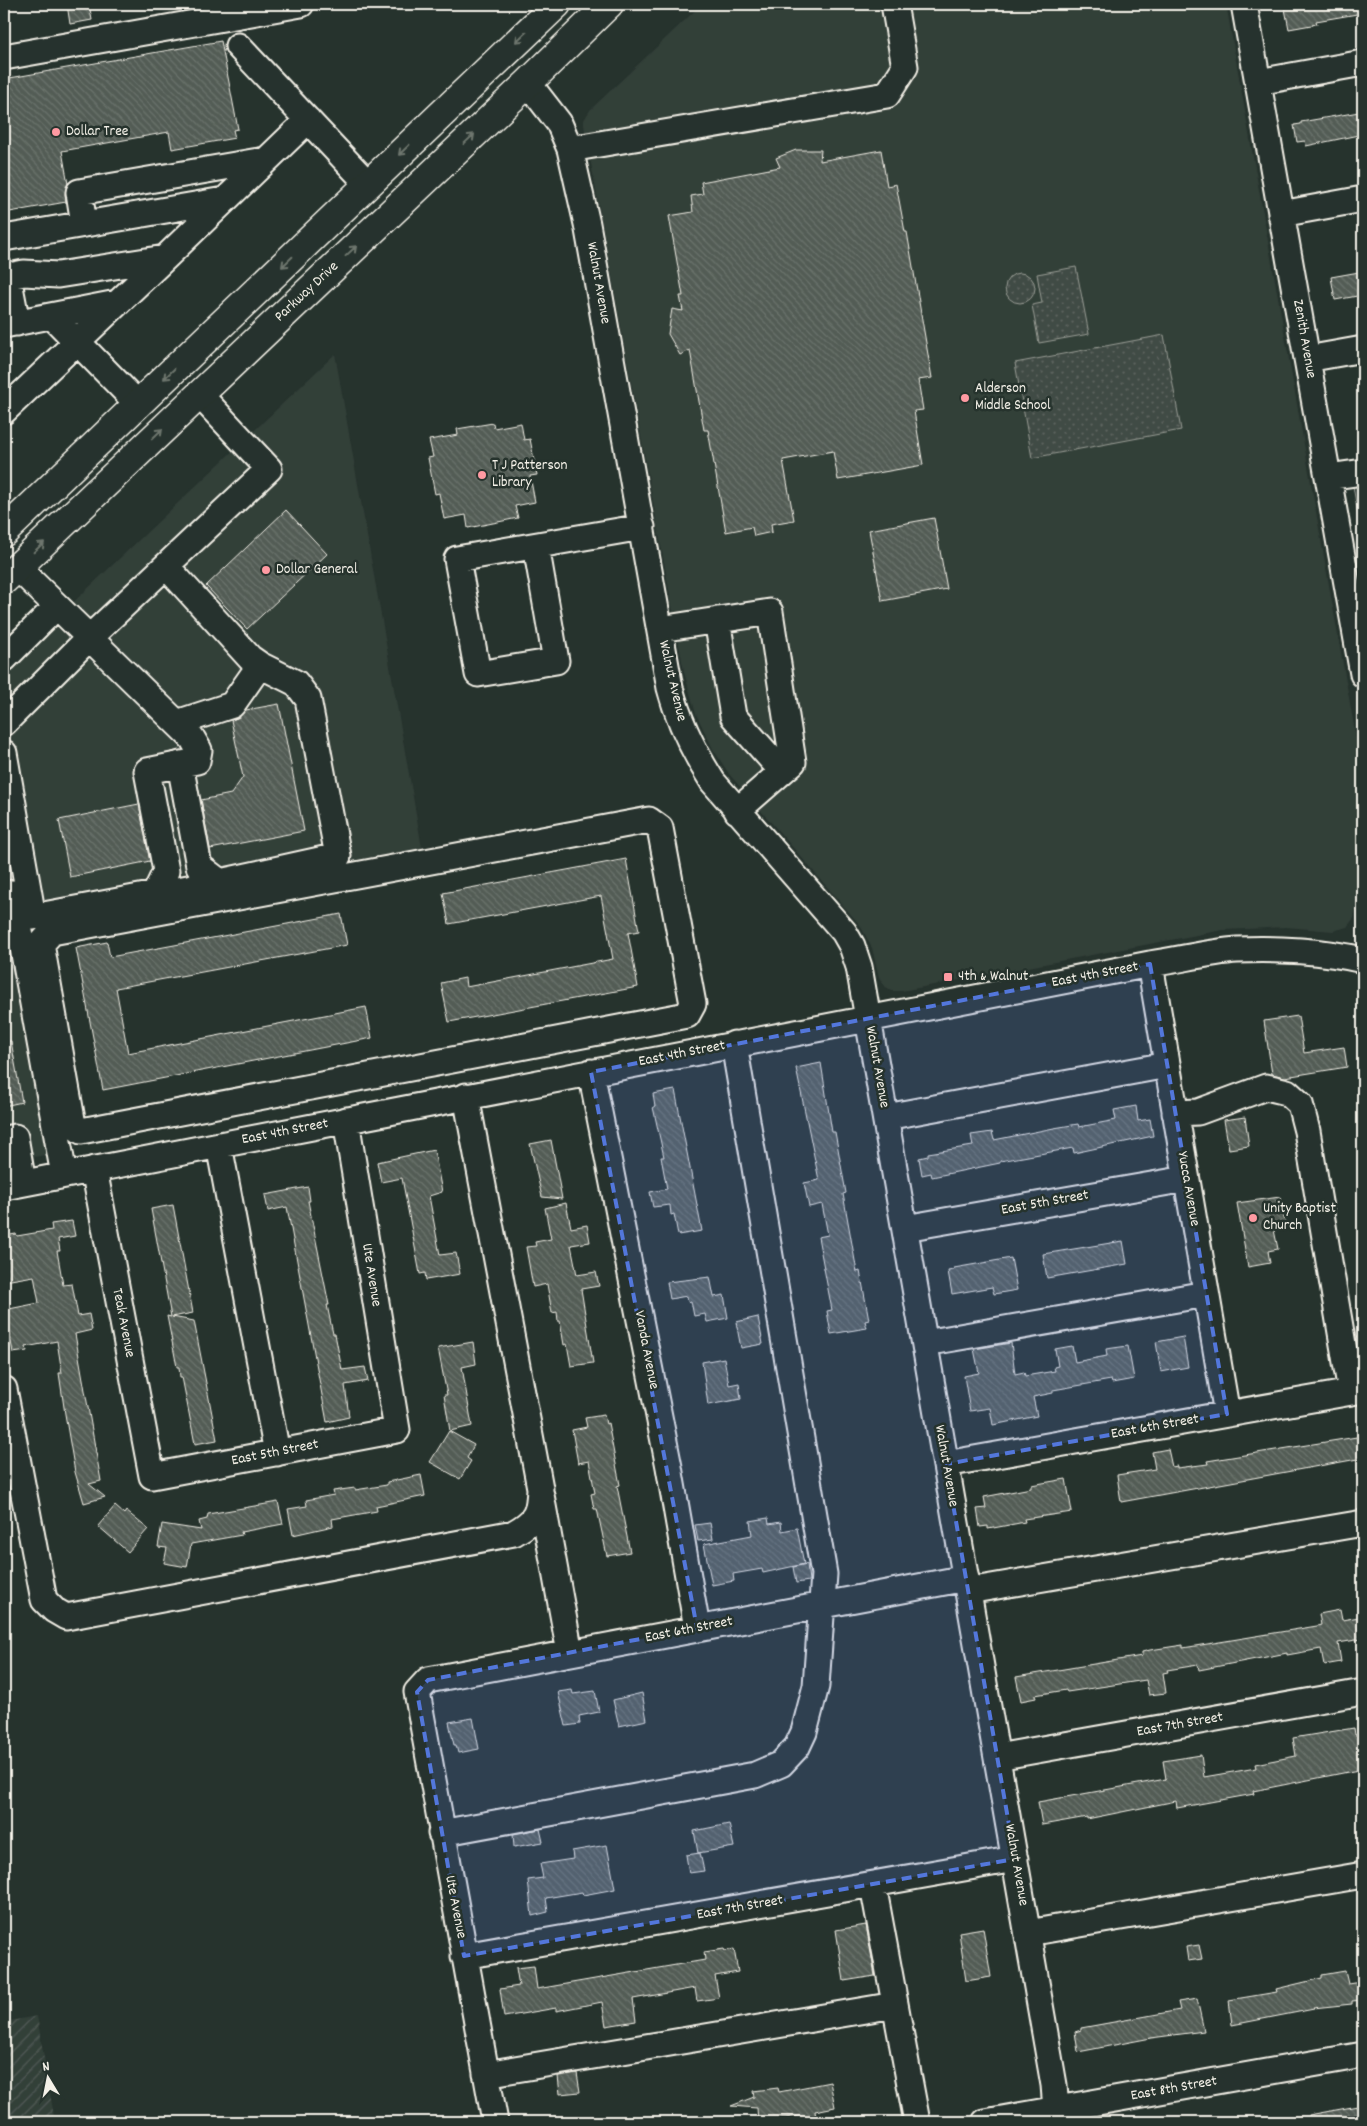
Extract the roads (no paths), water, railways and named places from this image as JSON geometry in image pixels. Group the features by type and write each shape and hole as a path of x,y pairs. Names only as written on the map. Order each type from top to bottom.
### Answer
{"highway":[{"path":"4,532 557,4"},
{"path":"326,225 350,214 401,177 493,89 516,81 528,83 538,52 585,4"},
{"name":"Parkway Drive","path":"11,574 610,4"}],"street":[{"path":"4,57 301,4"},
{"path":"570,149 886,95 905,67 894,4"},
{"name":"Zenith Avenue","path":"1244,4 1363,674"},
{"path":"238,46 368,184"},
{"path":"1258,82 1363,64"},
{"name":"Walnut Avenue","path":"528,83 559,123 570,149 587,224 670,688 681,725 699,760 714,782 737,811 844,932 852,946 859,967 1028,1933 1054,2085 1056,2116"},
{"path":"4,411 308,120"},
{"path":"84,224 78,192 265,160"},
{"path":"1281,214 1363,199"},
{"path":"4,238 224,200"},
{"path":"117,303 10,324 5,275 24,273 58,275 165,258"},
{"path":"52,316 138,404"},
{"path":"1308,359 1363,349"},
{"path":"4,723 90,638 270,468 199,394"},
{"path":"1328,478 1363,472"},
{"path":"536,546 556,661 478,674 457,559 642,527"},
{"path":"4,753 33,917 220,882 338,856 308,699 296,683 250,658 166,566"},
{"path":"11,574 57,606 192,738 199,750 197,761 146,771 166,871 155,894"},
{"path":"4,658 57,606"},
{"path":"660,629 770,612 793,762 737,811"},
{"path":"718,620 733,716 782,771"},
{"path":"177,723 232,705 260,665"},
{"path":"180,764 199,866 220,882"},
{"path":"649,820 660,828 693,1004 687,1015 417,1067 81,1131 73,1125 41,944 52,932 649,820"},
{"path":"4,842 64,1175"},
{"name":"East 4th Street","path":"13,1185 1150,964 1237,950 1294,951 1363,958"},
{"name":"Yucca Avenue","path":"1150,964 1227,1414"},
{"path":"441,1833 755,1775 781,1764 797,1747 804,1732 816,1686 824,1574 734,1044"},
{"path":"886,1117 1167,1064"},
{"path":"417,1067 425,1104"},
{"name":"Vanda Avenue","path":"591,1072 669,1467 697,1628"},
{"path":"1175,1113 1198,1112 1266,1087 1287,1092 1300,1104 1307,1131 1357,1391"},
{"path":"466,1096 570,1653"},
{"name":"Ute Avenue","path":"346,1120 397,1430"},
{"path":"4,1139 15,1137 13,1185"},
{"path":"219,1145 278,1453"},
{"name":"Teak Avenue","path":"94,1169 152,1476"},
{"name":"East 5th Street","path":"905,1228 1186,1179"},
{"path":"925,1343 1206,1294"},
{"path":"4,1389 44,1600 54,1610 66,1617 514,1533 528,1525 539,1510 540,1488"},
{"name":"East 6th Street","path":"946,1464 1357,1391"},
{"name":"East 5th Street","path":"152,1476 397,1430"},
{"name":"East 6th Street","path":"417,1692 428,1680 823,1605 1363,1523"},
{"name":"Ute Avenue","path":"417,1692 494,2122"},
{"name":"East 7th Street","path":"997,1757 1363,1692"},
{"name":"East 7th Street","path":"464,1956 1015,1860"},
{"path":"1028,1933 1363,1875"},
{"path":"872,1885 917,2122"},
{"path":"486,2074 895,2005"},
{"name":"East 8th Street","path":"985,2122 1056,2116 1363,2055"}],"place":[{"name":"Dollar Tree","path":"56,132"},
{"name":"Alderson Middle School","path":"965,398"},
{"name":"T J Patterson Library","path":"482,475"},
{"name":"Dollar General","path":"266,570"},
{"name":"4th & Walnut","path":"948,977"},
{"name":"Unity Baptist Church","path":"1253,1218"}]}
